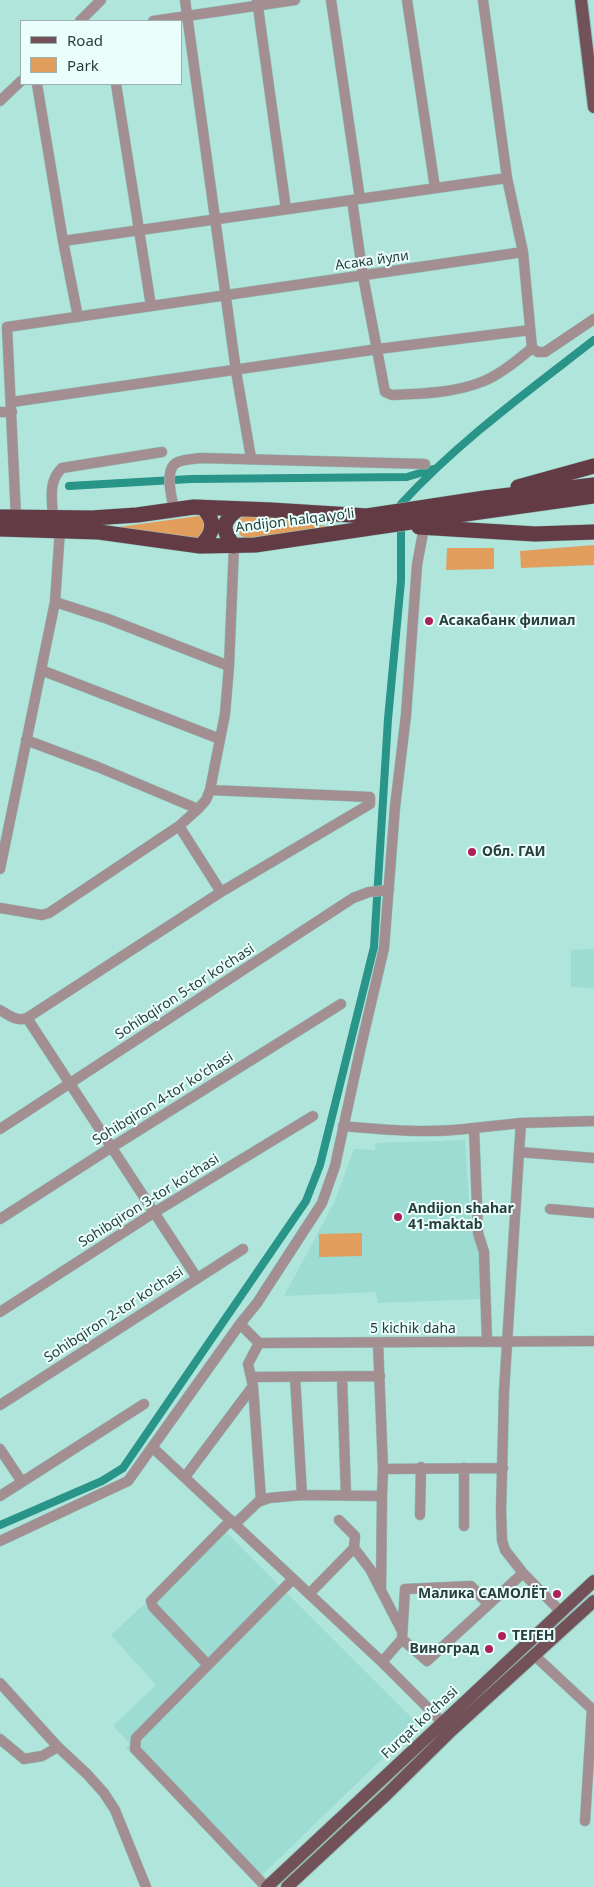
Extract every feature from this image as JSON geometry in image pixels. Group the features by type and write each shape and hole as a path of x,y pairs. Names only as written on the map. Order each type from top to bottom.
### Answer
{"highway":[{"path":"485,498 594,466"},
{"name":"Andijon halqa yo‘li","path":"0,529 57,524 101,517 203,508 366,516 485,498 594,486"},
{"name":"Andijon halqa yo‘li","path":"0,517 16,517 99,532 200,546 234,546 255,545 594,496"},
{"path":"200,546 211,534 213,527 208,513 203,508"},
{"path":"234,546 226,535 225,524 228,518 239,509"},
{"path":"388,525 535,534 594,532"}],"main road":[{"path":"581,0 594,107"},
{"name":"Furqat ko'chasi","path":"267,1887 594,1581"},
{"name":"Furqat ko'chasi","path":"287,1887 387,1794 452,1730 594,1601"}],"street":[{"path":"81,20 100,0"},
{"path":"185,0 236,371 251,458"},
{"path":"160,20 258,3 295,0"},
{"path":"331,0 356,200 363,276 385,392 392,396 438,393 484,381 513,364 532,348"},
{"path":"408,0 435,188"},
{"path":"483,0 507,178 523,252 532,348 538,352 545,352 594,319"},
{"path":"258,3 286,210"},
{"path":"0,101 20,82"},
{"path":"37,85 63,241 78,317"},
{"path":"116,85 151,306"},
{"path":"63,241 507,178"},
{"name":"Асака йули","path":"16,517 12,407 4,327 523,252"},
{"path":"0,412 12,407 378,349 530,330"},
{"path":"0,869 55,602 57,524 51,491 55,475 62,468 162,452"},
{"path":"174,510 169,475 171,468 176,462 202,458 251,458 425,464"},
{"path":"0,1541 128,1481 257,1303 322,1203 335,1166 384,948 387,890 406,714 417,565 424,527"},
{"path":"0,908 42,915 49,914 179,826 206,800 210,790 225,714 234,546"},
{"path":"55,602 108,619 229,666"},
{"path":"40,670 220,739"},
{"path":"26,740 98,767 198,809"},
{"path":"0,1010 13,1018 21,1020 26,1018 221,892 370,804 370,797 210,790"},
{"path":"179,826 221,892"},
{"name":"Sohibqiron 5-tor ko'chasi","path":"0,1129 70,1085 353,898 369,892 387,890"},
{"name":"Sohibqiron 4-tor ko'chasi","path":"0,1219 342,1004"},
{"path":"26,1018 197,1278"},
{"name":"Sohibqiron 3-tor ko'chasi","path":"0,1312 155,1212 314,1116"},
{"path":"343,1126 418,1132 449,1132 521,1123 594,1121"},
{"path":"521,1123 504,1392 502,1540 505,1550 523,1572 561,1612"},
{"path":"474,1128 478,1233 484,1252 488,1342"},
{"path":"519,1152 594,1158"},
{"path":"550,1209 594,1213"},
{"name":"Sohibqiron 2-tor ko'chasi","path":"0,1406 243,1249"},
{"path":"240,1324 260,1342 248,1364 253,1382 261,1500"},
{"name":"5 kichik daha","path":"260,1342 594,1341"},
{"path":"378,1343 383,1469 382,1591"},
{"path":"342,1376 346,1496"},
{"path":"185,1478 253,1382 295,1377 380,1376"},
{"path":"295,1377 302,1495"},
{"path":"0,1496 144,1404"},
{"path":"152,1447 382,1662 442,1722"},
{"path":"0,1449 22,1482"},
{"path":"383,1469 421,1467 503,1468"},
{"path":"420,1515 421,1467"},
{"path":"464,1468 464,1526"},
{"path":"208,1665 153,1607 152,1601 233,1522 261,1500 302,1495 382,1496"},
{"path":"309,1594 354,1548 355,1536 339,1520"},
{"path":"354,1548 370,1569 402,1635 427,1661 523,1572"},
{"path":"267,1887 135,1749 136,1738 293,1579"},
{"path":"382,1662 402,1635 405,1589 471,1586 488,1604"},
{"path":"534,1654 592,1709 586,1821"},
{"path":"0,1683 58,1748 87,1774 104,1793 115,1810 146,1887"},
{"path":"0,1740 24,1759 42,1756 58,1748"}],"shaded area":[{"path":"594,949 594,988 571,987 571,950"},
{"name":"Andijon shahar 41-maktab","path":"465,1140 471,1231 480,1250 482,1299 378,1303 376,1292 284,1296 334,1203 354,1149 375,1150 375,1143"},
{"path":"224,1530 418,1724 256,1881 126,1748 130,1744 113,1726 156,1685 111,1635"}],"green space":[{"path":"245,515 331,527 246,538 240,535 237,525"},
{"path":"198,516 204,519 206,534 194,540 118,527"},
{"path":"594,545 594,565 521,568 520,551"},
{"path":"447,548 494,548 494,569 446,570"},
{"path":"362,1233 362,1256 319,1257 319,1234"}],"waterway":[{"path":"0,1525 102,1481 123,1468 306,1201 320,1165 374,947 388,719 401,581 401,504 469,439 594,340"},
{"path":"69,486 191,479 407,477 433,469"}],"place":[{"name":"Асакабанк филиал","path":"429,621"},
{"name":"Обл. ГАИ","path":"472,852"},
{"name":"Andijon shahar 41-maktab","path":"398,1217"},
{"name":"Малика САМОЛЁТ","path":"557,1594"},
{"name":"ТЕГЕН","path":"502,1636"},
{"name":"Виноград","path":"489,1649"}]}
